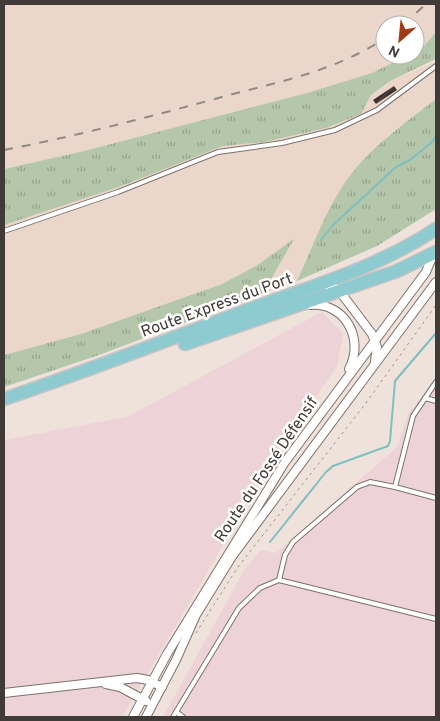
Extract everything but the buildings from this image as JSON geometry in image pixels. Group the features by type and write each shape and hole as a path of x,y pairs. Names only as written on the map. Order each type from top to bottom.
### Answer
{"main road":[{"name":"Route Express du Port","path":"4,399 165,343 243,312 316,287 384,260 436,229"},
{"name":"Route Express du Port","path":"4,406 402,270 436,250"}],"street":[{"name":"Route du Fossé Défensif","path":"133,717 208,585 285,462 426,272 436,250"},
{"name":"Route du Fossé Défensif","path":"146,717 196,615 233,555 436,282"},
{"path":"316,287 334,286 340,290 375,340 378,353 369,372"},
{"path":"302,305 317,305 331,308 341,315 352,329 355,341 354,356 337,390"},
{"path":"4,693 137,678 162,687"},
{"path":"94,684 117,686 152,704"}],"lane":[{"path":"4,231 118,192 218,152 282,143 335,130 377,110 436,66"},
{"path":"395,487 413,416 436,382"},
{"path":"425,398 436,401"},
{"path":"279,580 285,555 293,542 356,487 370,482 436,498"},
{"path":"174,717 242,604 260,588 279,580 436,619"},
{"path":"176,712 183,717"}],"path":[{"path":"194,638 238,567 366,403 436,306"}],"shaded area":[{"path":"4,4 436,4 436,32 425,45 425,15 375,15 375,65 388,65 372,73 307,93 84,151 4,169"},
{"path":"432,63 436,72 436,99 389,134 345,183 332,205 297,281 263,293 293,240 256,266 222,284 81,334 4,355 4,225 119,187 223,146 264,142 361,114 371,95 390,81"},
{"path":"322,312 343,334 337,366 277,454 122,717 4,717 4,440 127,417"},
{"path":"436,378 436,717 163,717 246,567 261,550 276,553 398,446 408,414"}],"green space":[{"path":"436,32 436,59 425,64 425,45"},
{"path":"388,65 423,65 390,81 371,95 361,114 326,128 264,142 223,146 119,187 4,225 4,169 84,151 307,93 372,73"},
{"path":"436,99 436,209 377,246 297,281 330,207 353,171 375,148"},
{"path":"294,239 263,293 99,355 4,387 4,355 81,334 222,284 256,266"}],"waterway":[{"path":"321,240 333,225 396,167 410,160 436,137"},
{"path":"270,542 326,472 333,466 388,446 395,381 436,333"}],"railway":[{"path":"414,15 426,4"},
{"path":"4,150 113,126 306,74 347,59 375,44"}]}
